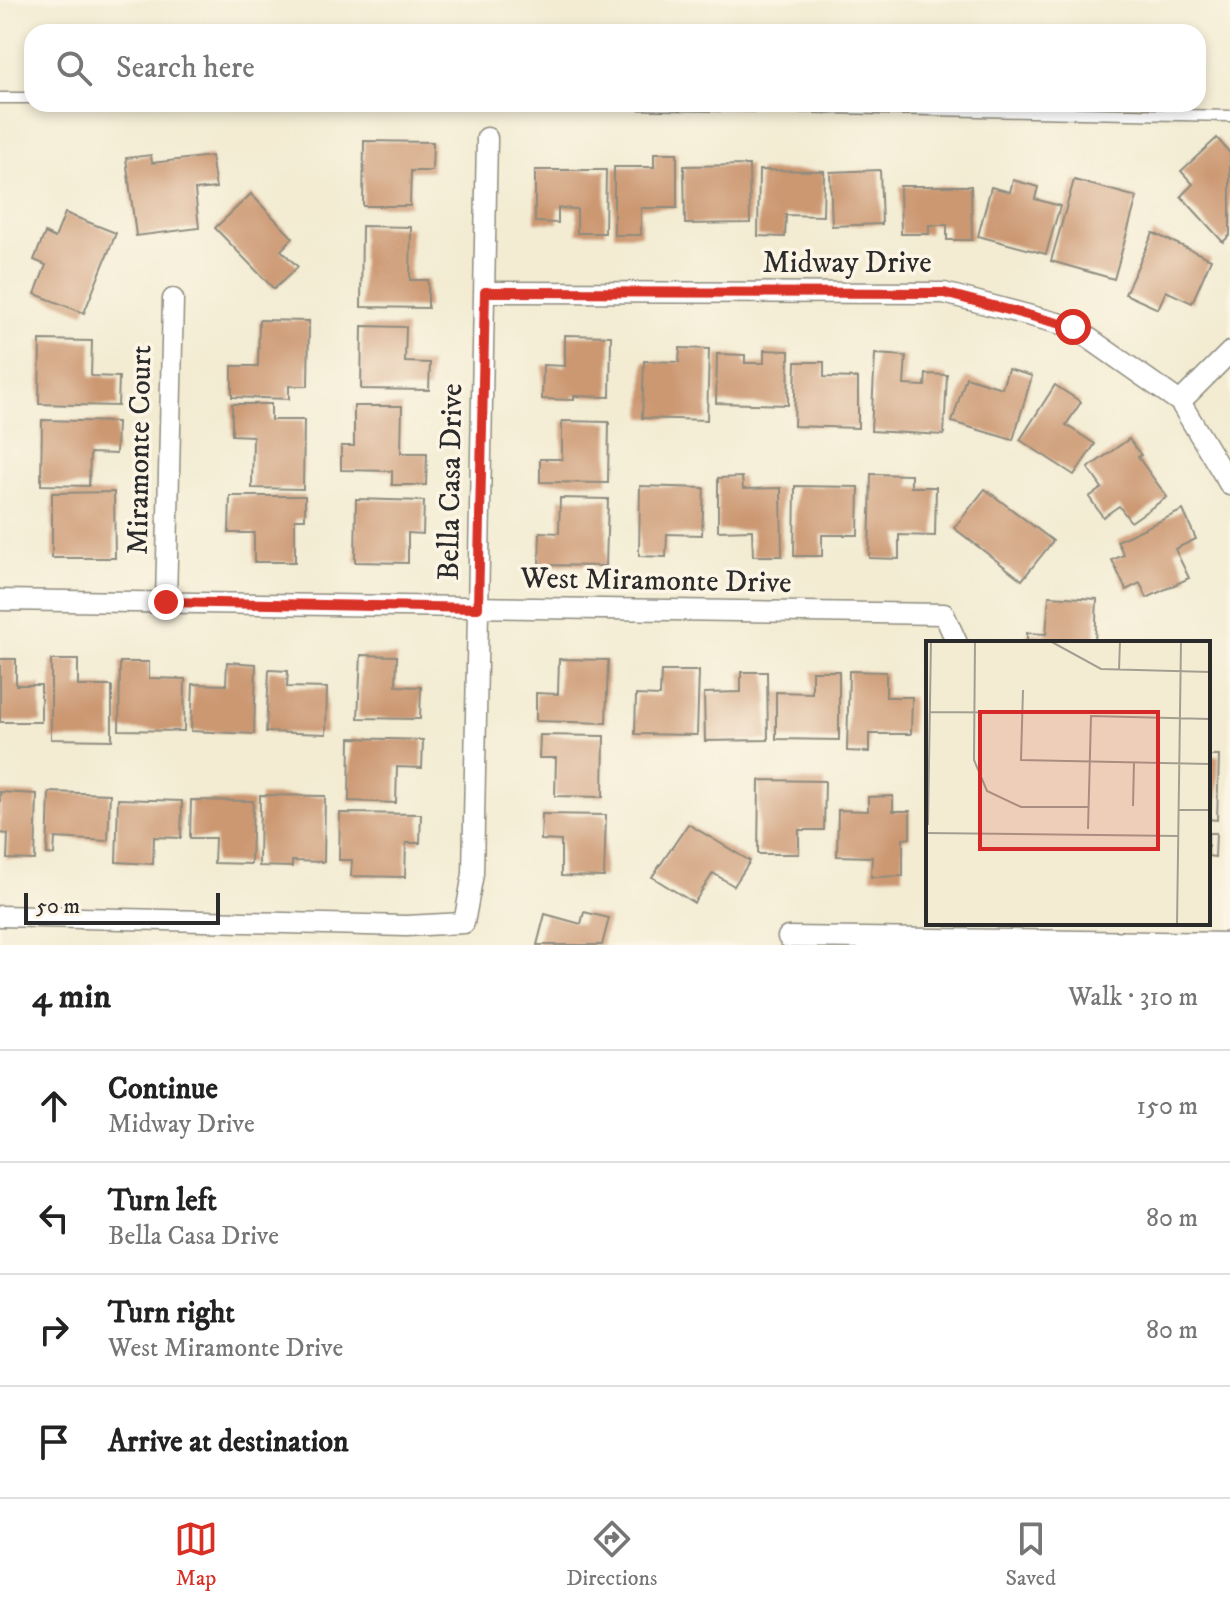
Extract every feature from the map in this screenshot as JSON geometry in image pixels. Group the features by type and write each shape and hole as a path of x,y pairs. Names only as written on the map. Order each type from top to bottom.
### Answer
{"street":[{"name":"Bella Casa Drive","path":"0,916 406,926 464,923 473,874 487,138"},
{"name":"Midway Drive","path":"485,292 944,293 1073,327 1180,402 1230,485"},
{"name":"Miramonte Court","path":"166,602 173,299"},
{"path":"1180,402 1230,352"},
{"name":"West Miramonte Drive","path":"0,600 944,614 956,641"},
{"path":"788,937 950,935 1230,943"}],"lane":[{"path":"0,98 24,98"},
{"path":"1033,112 1230,116"}],"building":[{"path":"1217,138 1230,153 1230,235 1223,242 1181,196 1193,184 1181,171"},
{"path":"364,141 433,142 432,171 411,171 410,206 363,206"},
{"path":"654,153 677,153 677,208 641,208 641,235 614,235 614,167 654,167"},
{"path":"151,155 152,163 211,156 216,188 195,190 199,228 136,236 126,158"},
{"path":"749,165 750,223 685,224 684,166"},
{"path":"535,170 606,170 605,233 577,233 577,209 558,208 558,223 535,222"},
{"path":"759,170 824,171 823,216 786,215 785,237 758,236"},
{"path":"880,170 882,224 832,226 830,172"},
{"path":"1013,180 1038,187 1035,199 1060,206 1046,254 978,236 991,187 1010,192"},
{"path":"1074,180 1137,197 1114,279 1051,261"},
{"path":"900,186 971,186 972,240 947,240 947,225 929,225 929,234 901,234"},
{"path":"251,194 293,238 281,250 298,267 274,289 215,228"},
{"path":"65,213 116,233 84,313 35,294 46,265 34,260 45,233 55,238"},
{"path":"362,226 411,227 410,280 428,280 428,308 361,307"},
{"path":"1153,233 1211,259 1192,303 1166,291 1158,309 1125,294"},
{"path":"259,320 309,321 308,386 289,386 289,399 232,397 232,366 258,366"},
{"path":"362,326 406,327 405,362 430,363 429,390 361,389"},
{"path":"565,335 611,336 610,397 542,399 543,365 565,366"},
{"path":"40,340 92,341 91,376 119,377 118,406 39,404"},
{"path":"680,348 709,349 707,420 642,418 644,361 679,362"},
{"path":"764,350 789,351 788,405 716,403 717,354 745,355 745,363 764,363"},
{"path":"875,354 906,356 904,385 925,386 926,374 947,375 944,435 871,431"},
{"path":"796,362 824,362 824,377 858,378 858,428 794,426"},
{"path":"1008,369 1032,376 1013,440 952,422 966,377 1002,388"},
{"path":"1055,385 1081,402 1066,425 1095,444 1074,475 1020,440"},
{"path":"232,404 271,404 271,420 304,420 303,489 252,488 253,436 232,435"},
{"path":"354,406 402,406 401,453 427,453 426,485 392,485 392,471 341,470 341,446 354,446"},
{"path":"42,420 117,422 116,454 90,453 89,486 41,485"},
{"path":"562,421 609,422 608,483 540,482 540,459 562,459"},
{"path":"1129,439 1167,497 1131,522 1119,506 1103,517 1089,497 1102,488 1088,468"},
{"path":"871,474 911,475 911,487 936,487 935,536 899,535 899,559 869,558"},
{"path":"742,477 743,489 781,488 782,556 753,556 752,530 718,531 718,478"},
{"path":"640,486 704,488 702,535 667,534 666,557 639,556"},
{"path":"795,486 859,487 858,535 822,535 822,556 794,556"},
{"path":"985,489 1053,541 1022,580 954,528"},
{"path":"114,492 115,558 52,558 52,493"},
{"path":"230,496 305,496 305,519 295,519 295,562 254,562 254,533 229,533"},
{"path":"560,498 608,499 606,566 539,565 540,532 559,533"},
{"path":"356,499 424,501 423,534 408,533 408,563 355,562"},
{"path":"1183,510 1196,539 1175,549 1189,578 1147,598 1140,583 1126,590 1112,560 1124,555 1117,541"},
{"path":"1049,596 1097,599 1095,641 1027,641 1027,633 1046,634"},
{"path":"361,655 397,656 396,686 421,687 420,719 358,718"},
{"path":"0,659 16,659 16,685 41,685 41,722 0,722"},
{"path":"559,659 608,660 606,723 536,721 536,693 558,694"},
{"path":"51,660 78,660 78,686 112,686 112,740 51,739"},
{"path":"120,662 149,662 149,678 185,679 184,731 119,730"},
{"path":"227,662 256,664 254,734 191,731 193,684 226,685"},
{"path":"269,670 288,671 287,687 327,688 326,734 266,732"},
{"path":"661,671 699,671 697,735 635,734 636,695 660,696"},
{"path":"812,671 839,671 839,740 776,739 776,692 812,693"},
{"path":"849,671 886,672 886,697 912,697 911,734 869,734 869,752 847,751"},
{"path":"741,672 767,672 768,740 705,741 704,693 741,692"},
{"path":"540,735 604,736 603,797 555,796 556,758 539,758"},
{"path":"350,738 423,740 422,768 397,767 396,803 349,801"},
{"path":"1210,756 1219,756 1217,820 1210,819"},
{"path":"759,780 825,781 824,830 799,830 799,854 758,854"},
{"path":"0,792 37,794 35,860 7,859 8,834 0,833"},
{"path":"49,792 110,794 108,841 55,838 54,855 47,854"},
{"path":"260,795 325,796 324,862 292,861 292,867 259,866"},
{"path":"893,796 893,811 910,811 910,838 903,839 903,876 871,877 872,857 837,856 838,810 868,811 868,797"},
{"path":"118,799 182,801 181,838 154,837 153,864 116,862"},
{"path":"191,800 253,801 251,864 214,863 215,838 190,838"},
{"path":"340,813 421,814 420,843 406,843 405,877 351,876 352,860 339,860"},
{"path":"542,814 606,815 604,877 561,876 561,841 541,840"},
{"path":"688,824 750,861 734,886 713,873 694,903 652,877"},
{"path":"1210,833 1216,833 1215,857 1210,856"},
{"path":"584,912 609,918 602,945 537,945 545,914 581,924"}],"route":[{"path":"166,602 478,608 485,292 944,293 1073,327"}]}
